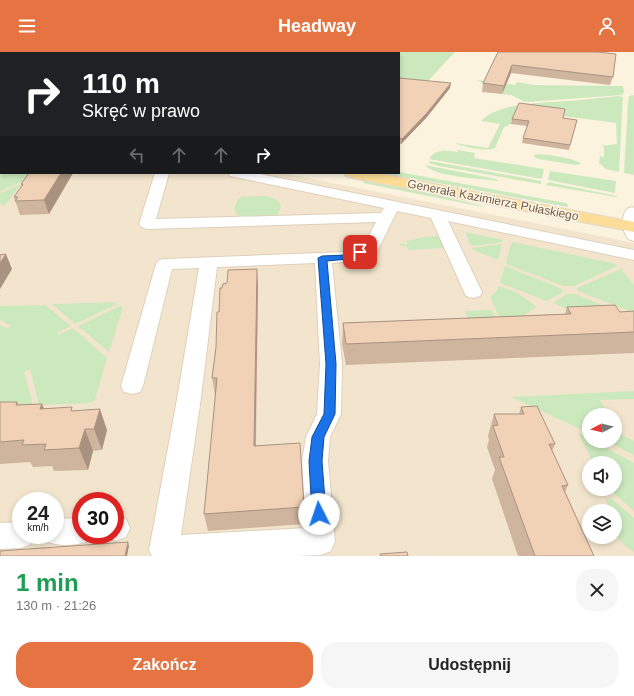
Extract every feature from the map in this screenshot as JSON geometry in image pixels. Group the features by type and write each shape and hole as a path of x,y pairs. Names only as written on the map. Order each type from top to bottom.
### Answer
{"main road":[{"name":"Generała Kazimierza Pułaskiego","path":"400,169 633,223"},
{"name":"Generała Kazimierza Pułaskiego","path":"358,174 633,223"}],"street":[{"path":"162,174 147,224 389,211"},
{"path":"239,174 389,211 438,216 634,255"},
{"path":"132,386 165,264 348,257 372,246 389,211"},
{"path":"438,216 473,292"},
{"path":"209,262 188,405 164,550 321,541 315,461 318,437 329,414 331,364 322,258"},
{"path":"0,536 12,535"}],"shaded area":[{"path":"0,174 288,174 634,243 634,556 0,556"}],"green space":[{"path":"400,52 455,52 425,84 400,81"},
{"path":"477,80 515,85 517,82 534,85 623,86 624,92 622,95 525,102 511,95 502,94 505,86 482,83"},
{"path":"634,95 634,175 624,173 628,102 629,96"},
{"path":"618,96 623,97 619,172 606,169 599,163 600,156 604,157 604,147 601,146 617,144 616,123 563,116 515,115 511,124 504,127 495,148 480,149 455,143 488,148 500,124 481,121 490,114 501,109 529,104"},
{"path":"458,150 475,153 474,158 544,169 542,179 429,159 434,153 445,151 457,152"},
{"path":"537,154 567,158 581,164 575,165 538,159 533,156"},
{"path":"430,161 541,181 541,184 439,166 429,163"},
{"path":"425,165 496,179 499,181 448,175 430,169"},
{"path":"550,171 616,181 615,193 548,180"},
{"path":"400,172 566,203 568,205 567,207 381,174 400,174"},
{"path":"0,174 28,174 24,181 0,191"},
{"path":"365,180 412,189 483,207 363,183"},
{"path":"548,182 617,196 546,185"},
{"path":"21,184 4,207 0,203 0,193"},
{"path":"264,196 274,198 280,203 281,208 277,215 268,217 240,217 235,212 234,207 237,200 242,197"},
{"path":"465,232 503,240 502,242 474,246 470,244"},
{"path":"437,236 442,238 446,248 408,250 407,247 400,245 400,243 407,245 407,241"},
{"path":"513,242 616,264 617,266 574,286 563,286 506,264 510,246"},
{"path":"502,244 498,260 473,250 472,248"},
{"path":"505,266 562,289 563,292 547,301 500,283"},
{"path":"621,269 634,285 634,313 578,291 577,288"},
{"path":"499,286 516,292 537,307 515,321 501,321 490,297 496,292"},
{"path":"567,294 575,294 622,313 587,318 553,303"},
{"path":"115,302 117,304 75,324 52,304"},
{"path":"45,305 71,326 58,332 58,335 73,328 107,358 95,400 90,403 39,405 30,369 24,372 33,405 0,406 0,325 6,328 12,326 0,320 0,306"},
{"path":"120,306 123,307 109,352 78,326"},
{"path":"492,310 497,322 470,323 465,311"},
{"path":"634,391 634,399 600,400 605,408 582,408 582,430 511,397"},
{"path":"578,432 582,434 582,440"},
{"path":"622,435 634,441 634,455 620,448 622,448"},
{"path":"586,448 607,448 621,456 590,456"},
{"path":"622,456 634,463 634,511 617,496 622,496"},
{"path":"606,499 612,499 618,504 608,504"},
{"path":"622,508 634,518 634,552 622,543"}],"building":[{"path":"498,52 598,52 616,54 613,77 512,65 504,86 483,83"},
{"path":"400,78 451,83 427,113 402,139 400,138"},
{"path":"519,103 565,109 563,118 577,120 570,145 523,138 529,121 512,119"},
{"path":"28,174 60,174 44,200 15,201 18,197 14,197 23,184 21,184"},
{"path":"6,254 0,263 0,255"},
{"path":"257,269 254,446 300,443 304,507 204,514 217,378 212,378 216,347 217,312 219,312 220,288 222,288 223,284 227,283 228,270"},
{"path":"615,305 620,312 634,311 634,332 346,344 343,323 571,314 567,307"},
{"path":"0,402 17,402 16,405 42,404 40,409 72,407 71,411 100,409 94,429 85,429 79,448 44,450 46,444 22,445 24,440 0,442"},
{"path":"537,406 555,444 549,444 568,485 562,486 582,530 582,544 589,544 594,556 535,556 499,457 504,457 493,426 498,425 494,414 524,414 521,407"},
{"path":"124,542 128,542 125,556 0,556 0,551 100,544 124,544"},
{"path":"407,552 408,556 381,556 380,554"}],"route":[{"path":"319,514 315,461 318,437 329,414 331,364 322,258 348,257 360,252"}]}
